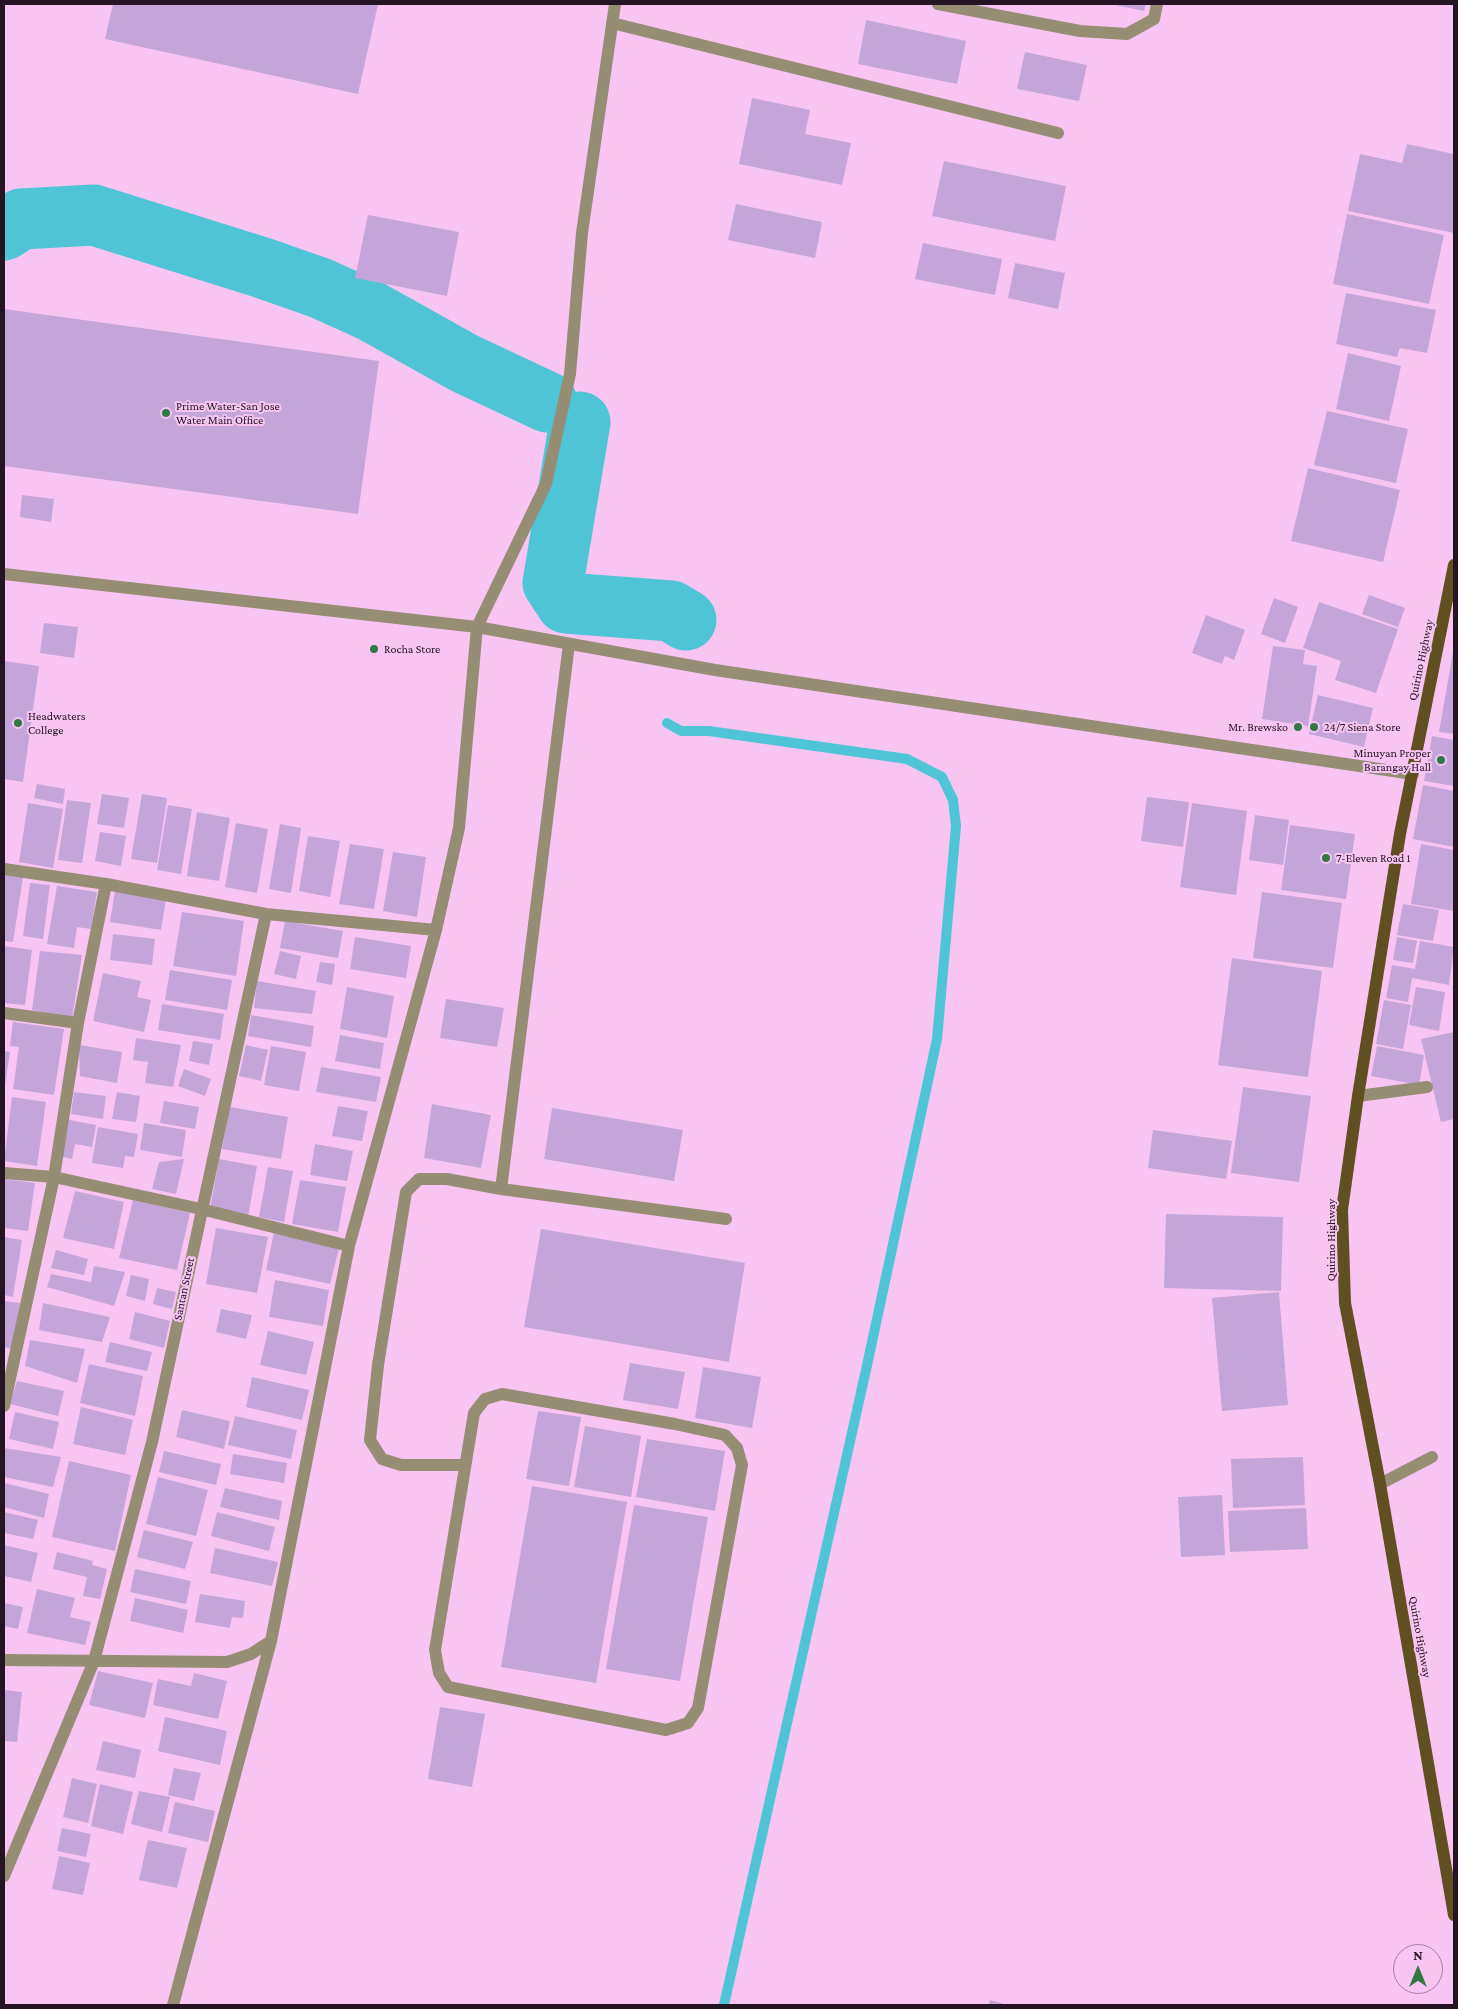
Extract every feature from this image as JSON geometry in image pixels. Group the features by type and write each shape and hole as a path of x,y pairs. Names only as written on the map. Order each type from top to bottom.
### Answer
{"main road":[{"name":"Quirino Highway","path":"1454,565 1400,834 1358,1096 1342,1210 1345,1303 1380,1484 1454,1915"}],"street":[{"path":"174,2005 271,1641 349,1246 436,930 459,828 477,627 546,484 570,374 582,233 615,4"},
{"path":"938,4 1080,30 1126,34 1154,19 1157,4"},
{"path":"612,23 1058,133"},
{"path":"4,574 477,627 715,670 1413,774"},
{"path":"501,1189 569,644"},
{"path":"4,869 106,884 266,914 436,930"},
{"path":"4,1406 54,1177 78,1023 106,884"},
{"name":"Santan Street","path":"4,1876 94,1661 152,1442 266,914"},
{"path":"4,1013 78,1023"},
{"path":"1358,1096 1427,1087"},
{"path":"4,1173 54,1177 201,1209 349,1246"},
{"path":"465,1466 401,1466 382,1459 370,1440 378,1365 406,1192 419,1179 447,1179 501,1189 726,1219"},
{"path":"502,1394 725,1435 737,1448 742,1466 698,1708 688,1723 666,1730 448,1688 439,1673 435,1650 465,1466 474,1413 485,1399 502,1394"},
{"path":"1380,1484 1432,1456"},
{"path":"4,1660 227,1662 251,1654 271,1641"}],"building":[{"path":"113,4 378,4 358,94 105,39"},
{"path":"1111,4 1146,4 1144,11"},
{"path":"866,20 966,41 957,84 858,64"},
{"path":"1025,52 1087,65 1079,101 1017,89"},
{"path":"752,98 810,110 805,134 851,143 842,185 739,164"},
{"path":"1407,144 1454,154 1454,233 1348,211 1360,154 1402,163"},
{"path":"944,161 1066,186 1055,241 932,216"},
{"path":"736,204 822,222 815,258 728,240"},
{"path":"1347,214 1444,235 1429,304 1333,284"},
{"path":"368,215 459,232 447,296 355,278"},
{"path":"923,243 1002,259 995,295 915,279"},
{"path":"1015,263 1065,273 1058,309 1008,298"},
{"path":"1346,293 1436,310 1427,353 1400,348 1397,357 1336,344"},
{"path":"4,309 379,361 358,514 4,466"},
{"path":"1348,353 1401,366 1389,421 1336,409"},
{"path":"1327,411 1408,429 1396,483 1314,465"},
{"path":"1308,468 1400,490 1383,562 1291,541"},
{"path":"22,495 54,499 51,522 20,517"},
{"path":"1369,595 1405,608 1398,627 1362,614"},
{"path":"1274,598 1298,607 1285,643 1261,634"},
{"path":"1319,602 1398,629 1376,693 1335,680 1341,661 1303,648"},
{"path":"1206,615 1245,630 1234,660 1225,656 1222,664 1192,653"},
{"path":"44,623 78,627 74,658 40,653"},
{"path":"1273,646 1305,650 1303,664 1317,666 1308,726 1262,719"},
{"path":"1454,652 1454,734 1439,732"},
{"name":"Headwaters College","path":"4,661 39,666 23,782 4,779"},
{"path":"1318,695 1373,708 1364,747 1309,734"},
{"name":"Minuyan Proper Barangay Hall","path":"1432,736 1454,740 1454,786 1424,781"},
{"path":"37,784 65,789 63,804 34,798"},
{"path":"1423,785 1454,791 1454,847 1413,839"},
{"path":"102,794 129,798 124,828 97,824"},
{"path":"142,794 167,798 157,863 131,859"},
{"path":"1147,797 1189,802 1183,847 1141,841"},
{"path":"67,800 91,803 82,863 58,860"},
{"path":"28,803 63,809 53,868 19,862"},
{"path":"1192,803 1247,811 1236,895 1180,887"},
{"path":"168,805 192,809 181,874 157,870"},
{"path":"197,812 230,818 219,881 187,876"},
{"path":"1255,815 1289,820 1283,865 1249,860"},
{"path":"236,823 268,829 257,893 225,887"},
{"path":"280,824 301,828 291,893 269,889"},
{"path":"1290,825 1355,834 1346,899 1281,890"},
{"path":"100,832 126,836 121,866 95,861"},
{"path":"308,836 340,841 330,897 299,891"},
{"path":"350,844 384,849 374,909 339,904"},
{"path":"1421,844 1454,850 1454,911 1411,904"},
{"path":"393,852 426,857 417,917 383,911"},
{"path":"4,875 23,877 13,942 4,941"},
{"path":"30,883 50,885 43,939 23,936"},
{"path":"57,886 97,892 91,929 77,927 74,948 47,944"},
{"path":"115,891 166,899 161,930 110,922"},
{"path":"1262,892 1342,903 1333,968 1253,958"},
{"path":"1403,904 1439,910 1433,941 1397,935"},
{"path":"182,912 244,921 236,976 173,966"},
{"path":"285,921 343,931 338,958 280,948"},
{"path":"113,934 155,939 152,965 110,960"},
{"path":"355,937 411,946 406,978 350,969"},
{"path":"1397,937 1417,941 1413,963 1393,960"},
{"path":"1420,941 1454,947 1449,985 1412,978 1408,1002 1386,998 1392,965 1415,969"},
{"path":"4,946 32,950 25,1005 4,1003"},
{"path":"40,951 82,955 72,1019 32,1010"},
{"path":"280,951 301,956 296,979 274,974"},
{"path":"1232,958 1322,971 1308,1077 1218,1065"},
{"path":"320,962 335,964 332,985 316,982"},
{"path":"170,970 232,980 227,1010 165,1000"},
{"path":"103,973 141,981 137,997 151,1000 144,1032 93,1021"},
{"path":"257,981 316,991 312,1014 254,1008"},
{"path":"347,987 394,996 387,1038 340,1029"},
{"path":"1416,987 1445,992 1439,1031 1409,1025"},
{"path":"446,999 504,1008 497,1047 440,1038"},
{"path":"1384,1000 1411,1005 1403,1049 1376,1044"},
{"path":"162,1004 224,1014 220,1040 158,1030"},
{"path":"251,1015 314,1026 311,1047 248,1036"},
{"path":"13,1022 64,1029 54,1095 13,1089 19,1047 10,1046"},
{"path":"1454,1032 1454,1119 1441,1122 1421,1039"},
{"path":"340,1035 384,1043 380,1069 335,1061"},
{"path":"136,1038 181,1045 173,1087 145,1083 148,1062 133,1060"},
{"path":"193,1041 213,1044 209,1065 189,1061"},
{"path":"79,1045 122,1052 117,1083 80,1076"},
{"path":"246,1045 268,1050 261,1081 239,1076"},
{"path":"271,1046 306,1052 299,1091 264,1085"},
{"path":"1377,1046 1424,1055 1419,1085 1371,1076"},
{"path":"4,1051 10,1052 5,1085 4,1085"},
{"path":"321,1067 381,1077 376,1102 316,1092"},
{"path":"184,1069 211,1079 205,1096 178,1086"},
{"path":"1243,1087 1311,1096 1299,1182 1231,1173"},
{"path":"74,1092 106,1096 103,1119 71,1114"},
{"path":"117,1092 140,1096 136,1122 112,1119"},
{"path":"12,1097 46,1102 37,1166 4,1161"},
{"path":"164,1101 199,1107 195,1129 160,1123"},
{"path":"432,1104 491,1115 481,1168 424,1158"},
{"path":"338,1106 368,1111 362,1141 332,1136"},
{"path":"230,1107 288,1117 281,1159 222,1149"},
{"path":"552,1108 683,1130 674,1181 544,1159"},
{"path":"69,1120 96,1125 92,1147 75,1144 72,1159 62,1157"},
{"path":"144,1123 186,1130 182,1157 140,1150"},
{"path":"98,1127 138,1134 134,1157 125,1156 123,1168 92,1163"},
{"path":"1153,1130 1232,1141 1226,1179 1148,1168"},
{"path":"315,1144 353,1151 347,1181 310,1175"},
{"path":"184,1159 176,1194 152,1189 159,1162"},
{"path":"219,1159 257,1166 248,1217 210,1209"},
{"path":"268,1167 293,1171 284,1222 259,1217"},
{"path":"4,1179 35,1183 28,1231 4,1228"},
{"path":"300,1180 346,1187 338,1232 292,1224"},
{"path":"75,1191 124,1202 114,1249 63,1238"},
{"path":"133,1200 190,1213 177,1270 119,1258"},
{"path":"1166,1214 1283,1217 1281,1291 1164,1288"},
{"path":"216,1228 268,1237 257,1293 206,1284"},
{"path":"541,1229 745,1263 729,1362 524,1327"},
{"path":"274,1233 339,1248 330,1284 266,1270"},
{"path":"4,1237 22,1240 13,1297 4,1295"},
{"path":"56,1250 88,1259 84,1275 51,1268"},
{"path":"94,1266 125,1272 114,1306 47,1287 51,1274 91,1282"},
{"path":"131,1275 149,1279 145,1301 126,1296"},
{"path":"275,1280 329,1290 323,1326 269,1317"},
{"path":"157,1288 176,1292 172,1309 153,1304"},
{"path":"1279,1292 1288,1405 1222,1411 1212,1298"},
{"path":"4,1301 20,1303 12,1349 4,1347"},
{"path":"43,1303 110,1317 102,1342 39,1330"},
{"path":"221,1309 252,1315 246,1339 216,1332"},
{"path":"135,1312 170,1321 164,1348 129,1339"},
{"path":"268,1331 314,1342 306,1375 260,1365"},
{"path":"30,1340 85,1349 77,1383 25,1366"},
{"path":"110,1342 152,1352 147,1371 105,1362"},
{"path":"630,1363 685,1372 678,1409 623,1400"},
{"path":"89,1364 143,1376 135,1416 80,1403"},
{"path":"703,1367 761,1377 752,1428 695,1418"},
{"path":"252,1377 309,1390 302,1420 246,1407"},
{"path":"17,1381 64,1391 58,1416 10,1404"},
{"path":"81,1407 133,1420 125,1455 73,1444"},
{"path":"182,1410 230,1421 224,1449 176,1437"},
{"path":"538,1411 581,1417 569,1486 526,1479"},
{"path":"15,1412 59,1422 53,1449 9,1439"},
{"path":"235,1416 297,1430 291,1459 228,1445"},
{"path":"585,1426 641,1436 631,1497 574,1487"},
{"path":"647,1439 725,1451 715,1511 636,1497"},
{"path":"4,1448 61,1457 53,1487 4,1477"},
{"path":"164,1451 221,1464 216,1485 159,1472"},
{"path":"233,1454 287,1463 284,1483 230,1474"},
{"path":"1303,1457 1305,1505 1233,1508 1231,1459"},
{"path":"69,1461 131,1475 115,1551 52,1537"},
{"path":"158,1477 208,1490 196,1536 146,1524"},
{"path":"4,1483 49,1494 44,1518 4,1507"},
{"path":"532,1486 627,1502 596,1683 501,1667"},
{"path":"225,1488 282,1501 279,1520 220,1507"},
{"path":"1222,1495 1225,1555 1181,1557 1178,1497"},
{"path":"634,1505 708,1517 680,1681 606,1669"},
{"path":"1306,1508 1308,1549 1230,1552 1228,1511"},
{"path":"4,1512 38,1520 33,1539 4,1533"},
{"path":"217,1512 275,1527 269,1551 211,1536"},
{"path":"144,1530 193,1542 185,1569 137,1557"},
{"path":"4,1545 38,1553 31,1582 4,1576"},
{"path":"215,1548 278,1562 272,1586 210,1573"},
{"path":"57,1552 93,1561 92,1565 107,1569 100,1599 83,1596 87,1577 53,1569"},
{"path":"135,1569 191,1581 186,1604 130,1592"},
{"path":"37,1589 75,1598 70,1617 91,1622 85,1645 27,1633"},
{"path":"200,1594 245,1601 243,1618 232,1617 230,1628 195,1622"},
{"path":"135,1598 188,1610 183,1633 130,1621"},
{"path":"4,1603 23,1607 18,1629 4,1626"},
{"path":"98,1671 153,1683 145,1718 89,1705"},
{"path":"194,1673 227,1681 218,1719 153,1705 158,1679 191,1686"},
{"path":"4,1690 22,1692 17,1742 4,1741"},
{"path":"440,1707 485,1714 472,1787 428,1779"},
{"path":"165,1717 227,1731 220,1765 158,1751"},
{"path":"103,1741 141,1750 135,1778 96,1770"},
{"path":"174,1768 201,1773 194,1801 168,1795"},
{"path":"72,1778 97,1784 88,1823 63,1817"},
{"path":"100,1784 133,1792 123,1834 91,1826"},
{"path":"139,1791 170,1797 162,1832 131,1824"},
{"path":"175,1802 215,1811 208,1842 168,1833"},
{"path":"62,1828 91,1834 86,1857 57,1851"},
{"path":"148,1840 187,1848 177,1888 139,1880"},
{"path":"59,1856 90,1863 83,1895 52,1889"},
{"path":"990,2000 1008,2005 989,2005"}],"waterway":[{"path":"4,230 21,219 94,215 263,268 320,288 371,311 464,363 547,402"},
{"path":"580,422 553,583 566,603 671,611 686,620"},
{"path":"667,723 681,731 709,731 907,759 942,777 953,800 956,826 937,1039 866,1370 724,2005"}],"place":[{"name":"Prime Water-San Jose Water Main Office","path":"166,413"},
{"name":"Rocha Store","path":"374,649"},
{"name":"Headwaters College","path":"18,723"},
{"name":"Mr. Brewsko","path":"1298,727"},
{"name":"24/7 Siena Store","path":"1314,727"},
{"name":"Minuyan Proper Barangay Hall","path":"1441,760"},
{"name":"7-Eleven Road 1","path":"1326,858"}]}
